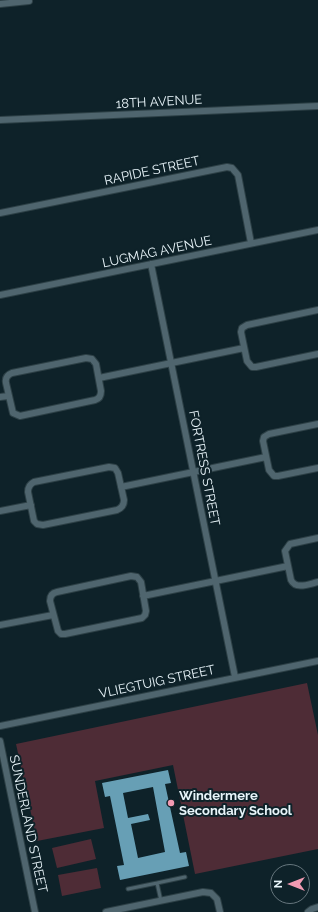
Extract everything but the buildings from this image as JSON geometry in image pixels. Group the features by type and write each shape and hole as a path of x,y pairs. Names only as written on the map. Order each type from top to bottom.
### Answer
{"street":[{"path":"0,4 29,1"},
{"name":"18TH AVENUE","path":"0,120 318,106"},
{"name":"RAPIDE STREET","path":"0,213 230,167 235,170 238,175 251,243"},
{"name":"LUGMAG AVENUE","path":"0,295 318,230"},
{"name":"FORTRESS STREET","path":"151,264 235,677"},
{"path":"318,310 245,325 241,332 247,363 254,367 318,354"},
{"path":"98,378 244,348"},
{"path":"86,358 92,359 96,364 101,393 97,400 18,416 13,413 8,396 6,381 10,374 86,358"},
{"path":"0,397 8,396"},
{"path":"318,424 268,435 264,437 263,441 269,472 274,476 318,468"},
{"path":"121,487 266,457"},
{"path":"111,467 118,471 121,487 124,500 122,506 118,510 41,525 34,521 28,492 29,486 34,482 111,467"},
{"path":"0,511 31,505"},
{"path":"318,538 292,543 288,545 285,551 291,580 294,585 300,586 318,582"},
{"path":"143,596 288,566"},
{"path":"133,576 140,580 146,613 142,618 63,634 56,630 53,615 50,599 52,595 57,592 133,576"},
{"path":"0,625 53,615"},
{"name":"VLIEGTUIG STREET","path":"0,726 318,660"},
{"name":"SUNDERLAND STREET","path":"0,741 35,912"},
{"path":"106,912 132,909 160,901 203,892 211,893 217,899 220,912"},
{"path":"308,912 312,909 318,908"}],"lane":[{"path":"128,889 185,877"},
{"path":"157,883 160,901"}],"shaded area":[{"name":"Windermere Secondary School","path":"307,683 318,735 318,849 195,874 173,765 95,781 104,828 37,841 16,744"},
{"path":"91,839 96,859 57,868 52,848"},
{"path":"97,868 101,888 62,896 58,875"}],"place":[{"name":"Windermere Secondary School","path":"171,803"}]}
